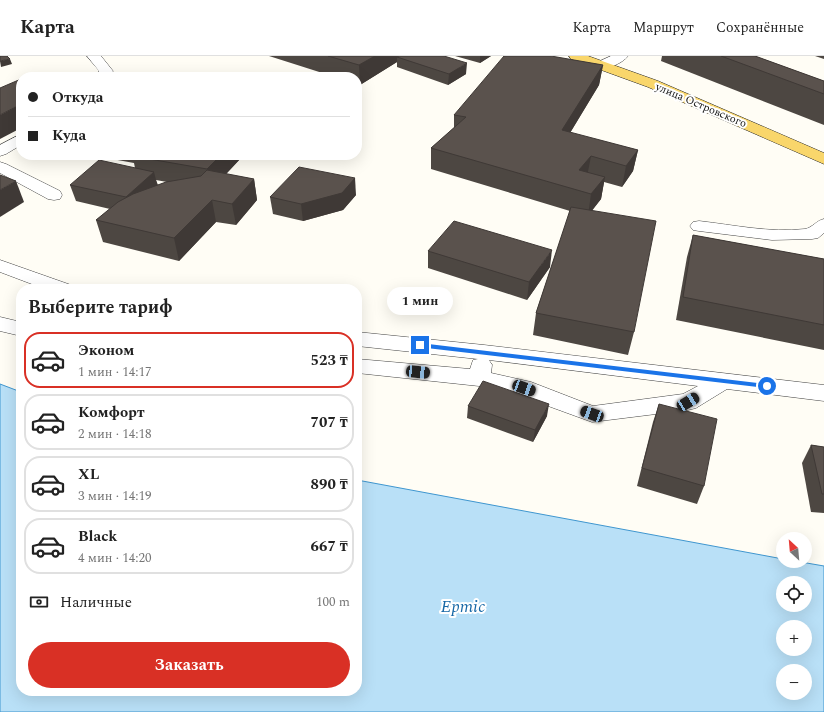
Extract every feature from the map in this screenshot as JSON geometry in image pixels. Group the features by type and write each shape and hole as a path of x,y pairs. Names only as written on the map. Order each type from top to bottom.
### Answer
{"main road":[{"name":"улица Островского","path":"576,56 653,84 824,159"}],"street":[{"path":"94,56 106,72"},
{"path":"603,65 621,56"},
{"path":"0,151 16,142"},
{"path":"0,167 54,195"},
{"path":"699,226 772,235 812,234 824,224"},
{"path":"0,266 50,284"},
{"path":"0,324 16,327"},
{"path":"362,340 484,352 824,393"},
{"path":"479,378 484,352"},
{"path":"362,366 479,378 524,388 592,414 688,402 725,380"}],"water":[{"name":"Ертіс","path":"0,384 16,390 16,696 362,696 362,481 776,558 776,568 812,568 812,564 824,566 824,712 0,712"}],"building":[{"path":"0,56 7,56 10,59 0,61"},
{"path":"328,56 375,56 359,65"},
{"path":"444,56 467,63 449,74 397,57"},
{"path":"504,56 551,56 603,65 562,130 638,150 626,166 591,156 579,170 605,177 591,194 431,148 466,117 454,115"},
{"path":"721,56 755,56 824,81 824,94"},
{"path":"16,81 16,107 0,115 0,88"},
{"path":"99,160 154,172 126,197 70,185"},
{"path":"155,160 216,160 207,169"},
{"path":"299,167 355,178 342,193 301,204 270,197"},
{"path":"207,170 254,179 232,204 212,200 174,238 96,220 118,202 133,194 166,182 201,176"},
{"path":"0,175 16,181 0,190"},
{"path":"571,207 656,221 634,332 536,313"},
{"path":"454,221 552,250 529,282 428,251"},
{"path":"693,235 824,259 824,325 683,297"},
{"path":"483,381 549,404 535,430 468,406"},
{"path":"659,404 717,419 704,486 642,468"},
{"path":"811,445 824,447 824,494 822,494"}],"route":[{"path":"420,345 767,386"}]}
